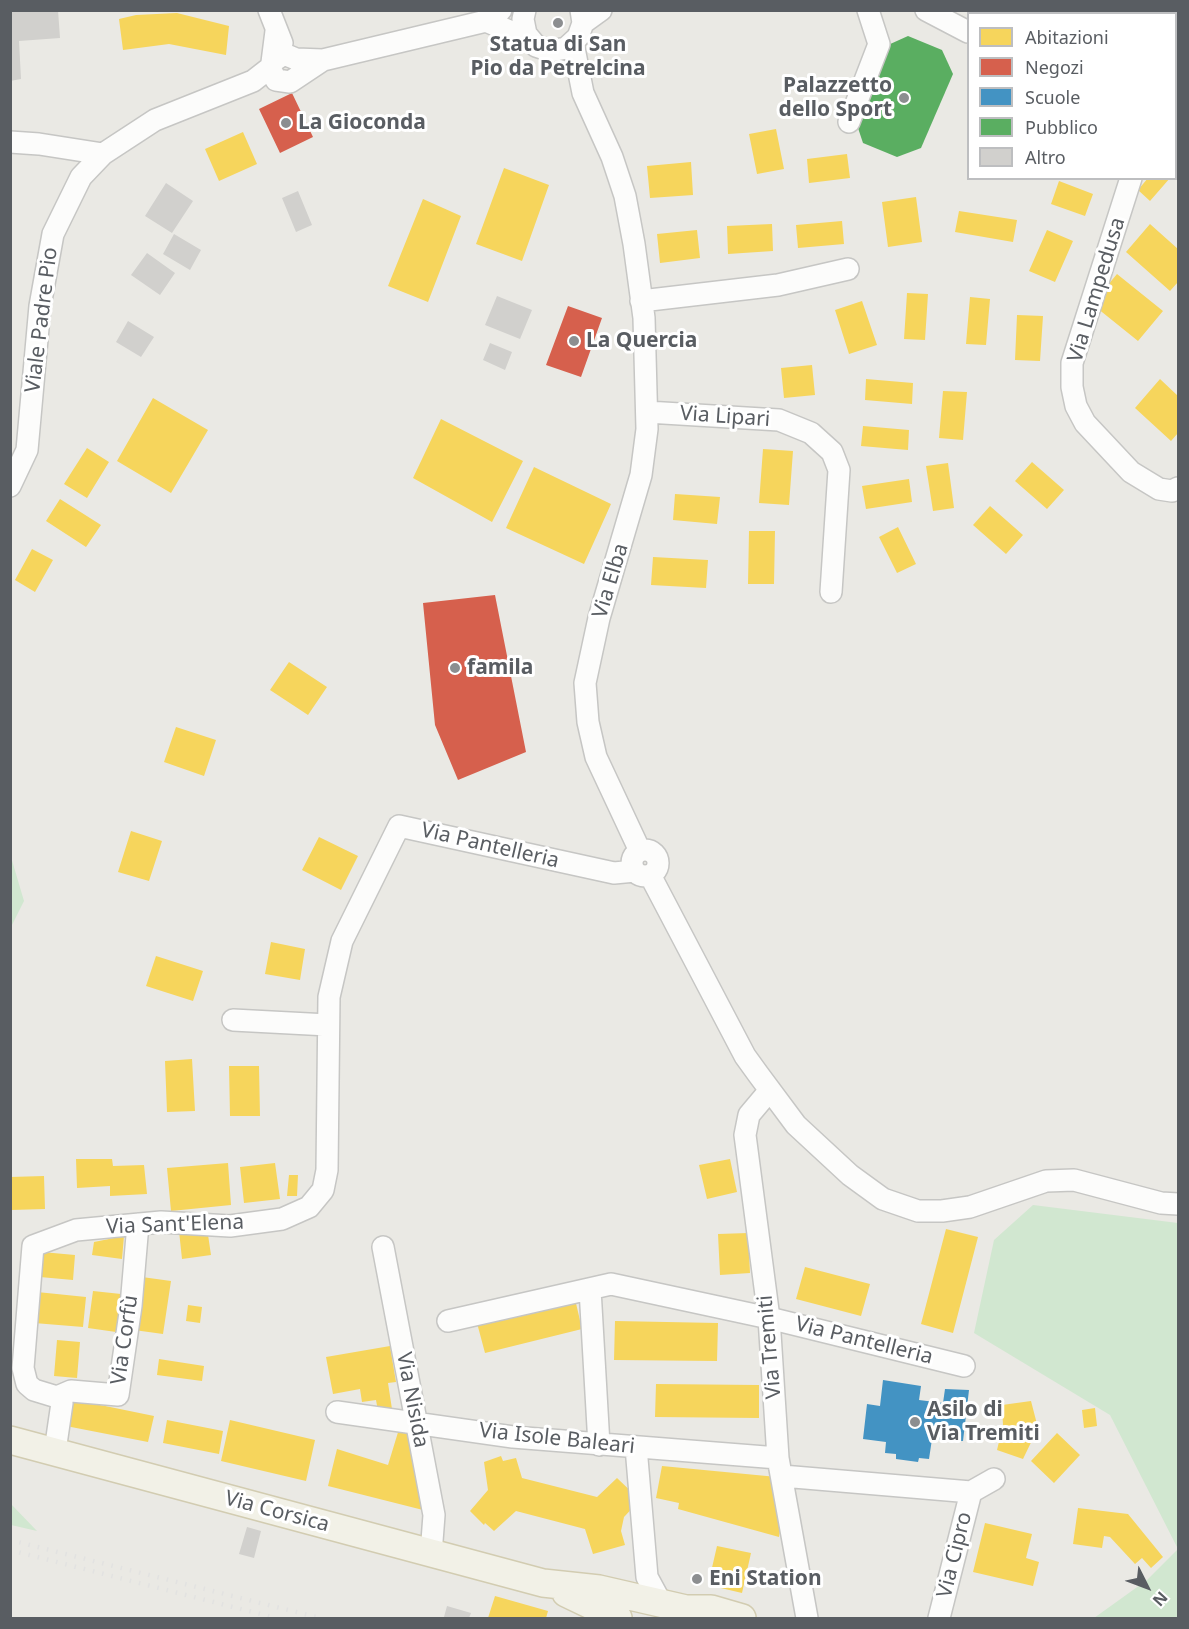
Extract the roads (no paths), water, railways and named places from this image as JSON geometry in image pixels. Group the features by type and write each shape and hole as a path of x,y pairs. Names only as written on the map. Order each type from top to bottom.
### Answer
{"main road":[{"name":"Via Corsica","path":"10,1440 543,1583 599,1589 674,1610 711,1609 742,1618"},
{"name":"Via Corsica","path":"543,1583 618,1618"}],"street":[{"path":"269,10 283,66"},
{"path":"525,10 523,26 530,40"},
{"path":"551,51 566,48 573,43 582,17 601,10"},
{"path":"849,122 879,44 868,10"},
{"path":"926,10 967,31"},
{"name":"Viale Padre Pio","path":"10,486 27,450 40,306 53,234 81,177 103,154 155,120 253,81 283,66 323,60 493,16 543,49 551,51"},
{"name":"Via Elba","path":"573,43 583,93"},
{"name":"Via Elba","path":"551,51 583,93 612,157 625,195 641,301 647,412 641,475 600,618 585,683 588,722 596,757 642,866 745,1056 796,1125 850,1174 882,1199 918,1211 970,1207 1046,1181 1074,1180 1161,1203 1179,1204"},
{"path":"10,142 103,154"},
{"name":"Via Lampedusa","path":"1130,180 1072,363 1072,387 1076,406 1085,423 1131,472 1159,489 1172,491 1179,488"},
{"path":"641,301 778,285 848,269"},
{"name":"Via Lipari","path":"647,412 779,420 811,433 832,452 839,470 831,592"},
{"name":"Via Pantelleria","path":"323,1190 327,1170 329,997 342,942 399,826 614,873 642,866"},
{"path":"232,1020 328,1025"},
{"name":"Via Tremiti","path":"764,1082 749,1115 746,1135 769,1318 780,1467 803,1616"},
{"name":"Via Sant'Elena","path":"57,1397 34,1390 27,1384 23,1368 33,1246 76,1230 161,1222 230,1226 282,1219 309,1207 323,1190"},
{"name":"Via Corfù","path":"57,1397 71,1391 118,1395 131,1306 138,1224"},
{"name":"Via Nisida","path":"383,1247 434,1515 431,1554"},
{"name":"Via Pantelleria","path":"448,1321 611,1284 769,1318 964,1366"},
{"path":"590,1289 599,1445"},
{"path":"55,1451 63,1409 57,1397"},
{"name":"Via Isole Baleari","path":"337,1412 513,1437 636,1447 971,1492"},
{"path":"636,1447 647,1578 674,1610"},
{"path":"971,1492 994,1479"},
{"name":"Via Cipro","path":"939,1618 971,1492"}],"railway":[{"path":"10,1540 320,1618"},
{"path":"10,1550 276,1618"}],"place":[{"name":"Statua di San Pio da Petrelcina","path":"558,23"},
{"name":"Palazzetto dello Sport","path":"904,98"},
{"name":"La Gioconda","path":"286,123"},
{"name":"La Quercia","path":"574,341"},
{"name":"famila","path":"455,668"},
{"name":"Asilo di Via Tremiti","path":"915,1422"},
{"name":"Eni Station","path":"697,1579"}]}
